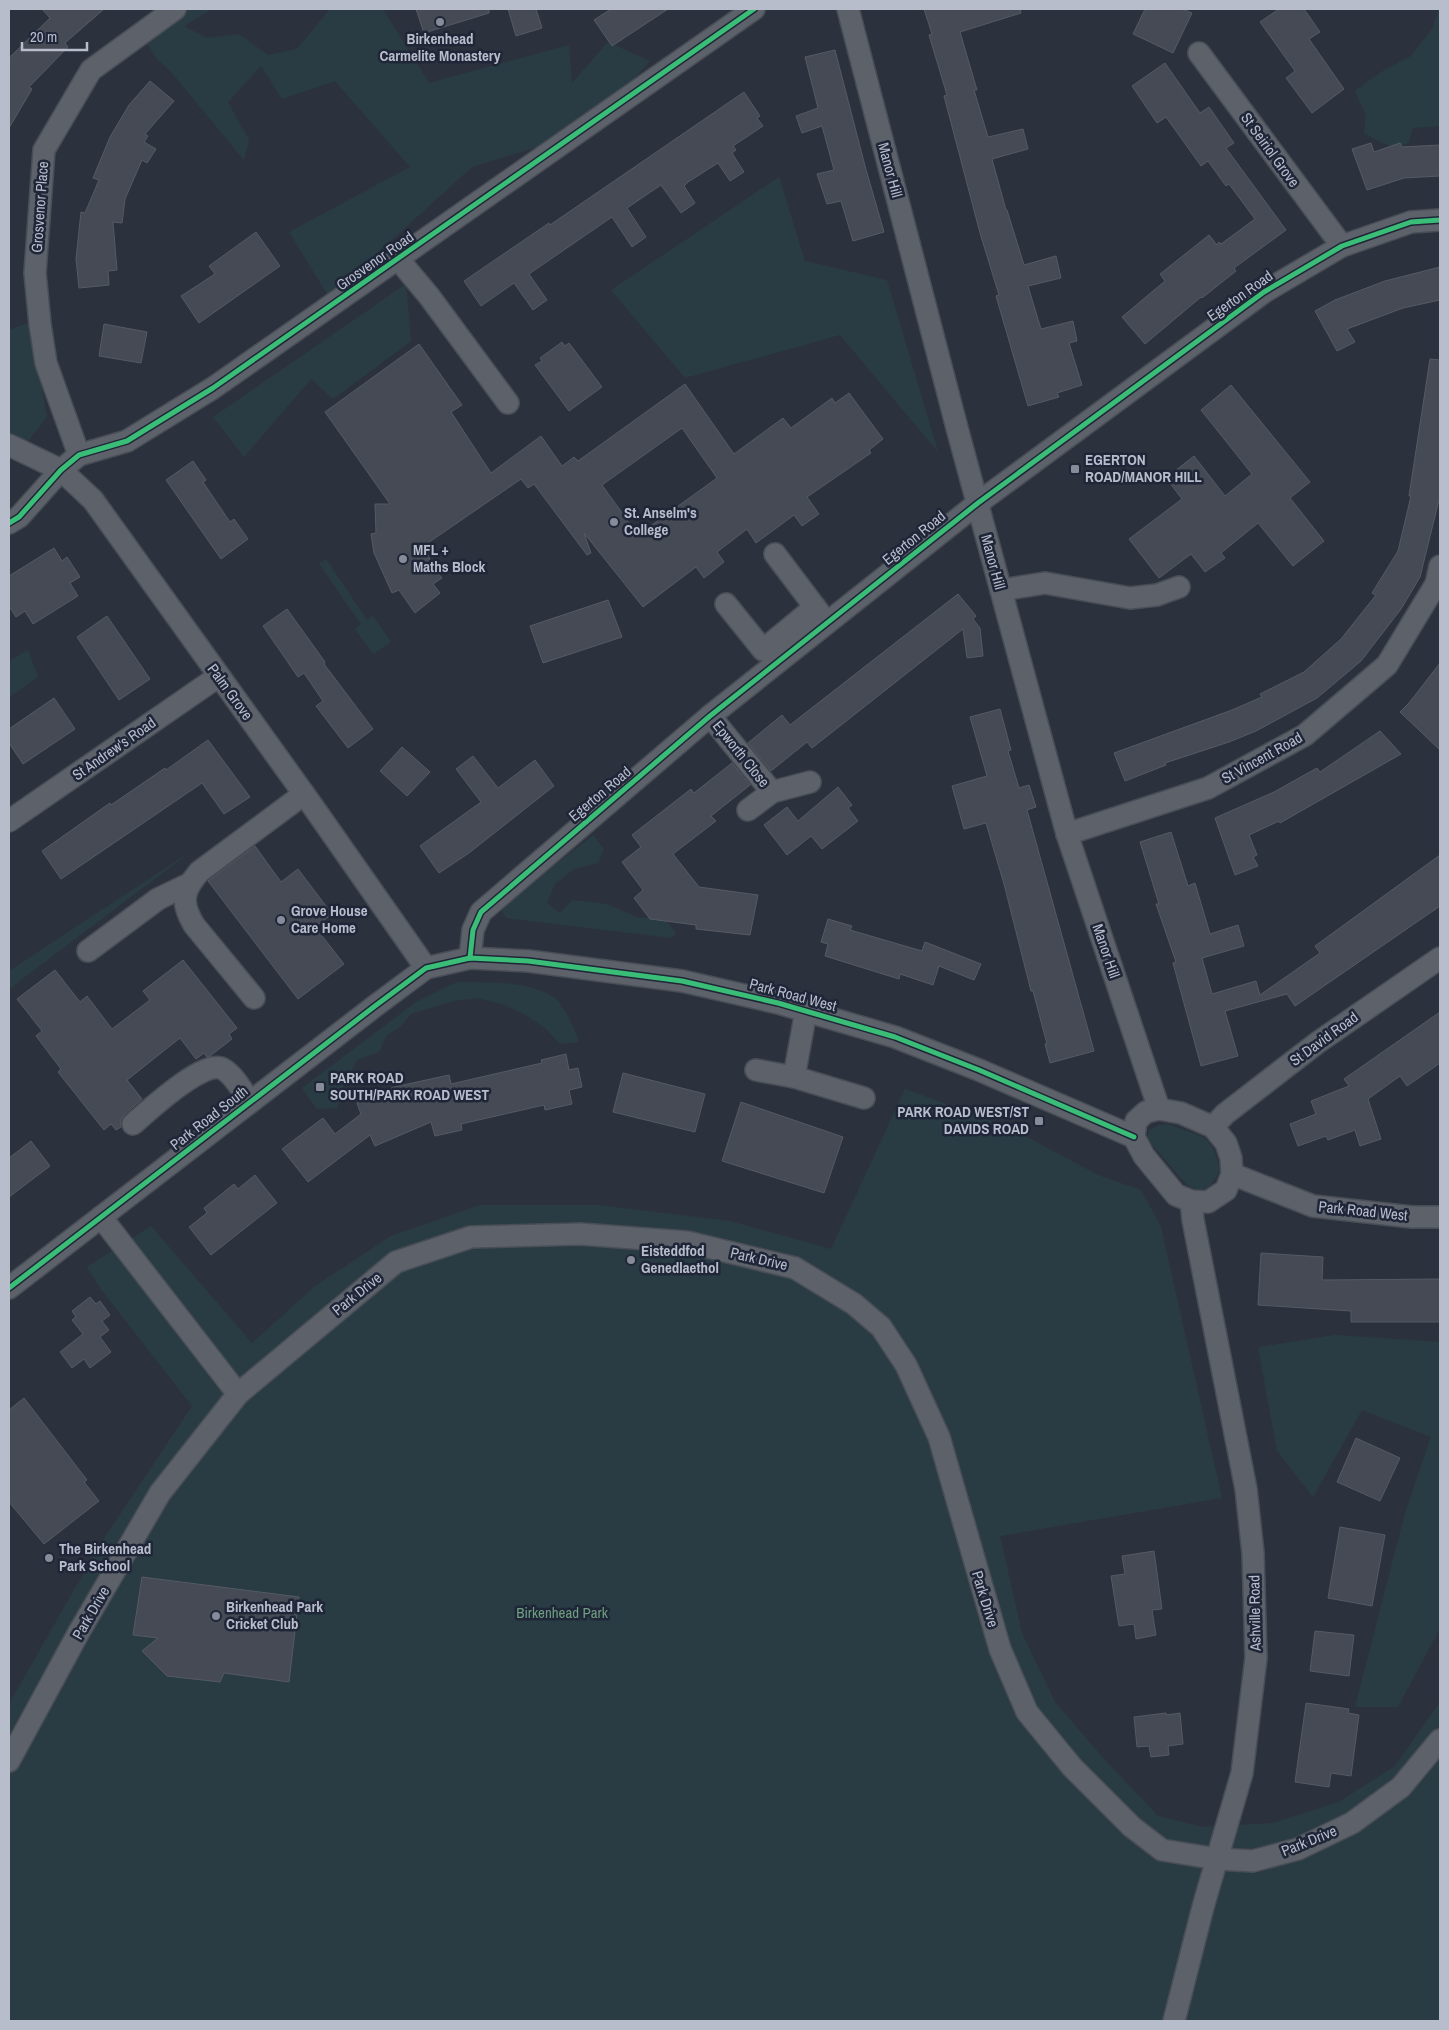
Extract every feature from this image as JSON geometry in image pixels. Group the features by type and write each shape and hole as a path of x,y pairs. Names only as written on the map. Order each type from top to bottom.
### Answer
{"street":[{"name":"Grosvenor Place","path":"79,455 46,362 35,273 44,150 90,70 175,9"},
{"name":"Grosvenor Road","path":"9,523 19,517 61,470 79,455 127,441 213,388 754,9"},
{"name":"Manor Hill","path":"848,9 1067,834 1160,1109"},
{"name":"St Seiriol Grove","path":"1199,53 1342,246"},
{"name":"Egerton Road","path":"470,958 473,930 481,912 710,716 822,615 978,503 1264,292 1342,246 1411,222 1440,220"},
{"path":"398,259 430,296 508,403"},
{"name":"Palm Grove","path":"9,445 61,470 93,500 426,968"},
{"path":"726,604 763,650 822,615 775,554"},
{"name":"St Vincent Road","path":"1067,834 1208,788 1305,735 1387,665 1436,584 1440,566"},
{"path":"1001,590 1045,583 1130,598 1157,595 1179,587"},
{"name":"St Andrew's Road","path":"9,821 219,676"},
{"name":"Epworth Close","path":"710,716 772,792"},
{"name":"Epworth Close","path":"748,810 772,792 810,782"},
{"path":"254,998 194,925 186,912 184,896 189,884 199,872 304,794"},
{"path":"88,951 158,899 189,884"},
{"name":"Park Road West","path":"426,968 470,958 528,961 682,981 806,1010 895,1037 979,1070 1134,1138"},
{"name":"St David Road","path":"1213,1127 1225,1114 1317,1043 1440,958"},
{"name":"Park Road South","path":"9,1288 426,968"},
{"path":"794,1077 806,1010"},
{"path":"133,1124 190,1079 208,1068 216,1066 227,1072 250,1102"},
{"path":"756,1070 794,1077 864,1098"},
{"path":"1160,1109 1181,1113 1213,1127 1226,1143 1231,1158 1232,1174 1226,1190 1208,1202 1191,1201 1176,1195 1144,1156 1134,1138 1136,1121 1146,1112 1160,1109"},
{"name":"Park Road West","path":"1232,1174 1313,1206 1412,1217 1440,1217"},
{"name":"Ashville Road","path":"1174,2021 1242,1773 1256,1658 1253,1553 1246,1489 1198,1247 1191,1201"},
{"path":"101,1217 238,1394"},
{"name":"Park Drive","path":"9,1761 79,1632 160,1493 238,1394 396,1262 471,1237 580,1234 687,1242 795,1268 854,1304 881,1327 906,1366 939,1436 1000,1650 1027,1712 1072,1767 1132,1827 1162,1850 1217,1860 1253,1860 1298,1849 1352,1823 1401,1787 1440,1740"}],"green space":[{"path":"184,9 212,9 184,26 207,38 239,34 268,55 297,49 330,9 383,9 429,83 569,45 572,83 608,42 650,61 635,78 537,147 472,167 329,297 289,232 410,167 335,81 282,99 261,66 228,102 249,140 244,160 172,73 156,58 146,42"},
{"path":"1439,9 1440,126 1413,128 1408,143 1396,148 1380,142 1364,133 1366,115 1355,91 1381,72 1411,56 1432,29"},
{"path":"779,177 805,261 887,280 938,452 840,335 685,378 611,290"},
{"path":"406,284 411,341 333,399 311,379 244,457 213,417"},
{"path":"30,322 47,417 18,454 9,453 9,330"},
{"path":"326,559 367,620 373,616 391,642 373,654 355,629 361,624 319,564"},
{"path":"28,650 38,677 9,697 9,661"},
{"path":"593,835 604,849 598,863 574,869 555,884 547,903 560,913 572,900 607,904 639,918 664,918 676,933 672,938 506,918 502,911 509,901"},
{"path":"193,850 9,989 9,971"},
{"path":"457,982 518,985 552,996 564,1010 579,1042 560,1044 545,1028 524,1014 505,1005 478,998 453,1001 411,1014 400,1027 387,1035 379,1052 357,1060 344,1085 337,1108 317,1109 302,1088 416,1002"},
{"name":"Birkenhead Park","path":"905,1089 1006,1126 1098,1175 1141,1190 1161,1227 1222,1498 1000,1536 1022,1633 1055,1702 1105,1760 1158,1816 1204,1827 1273,1823 1339,1802 1395,1766 1438,1705 1440,1699 1440,2021 9,2021 9,1704 99,1546 192,1406 100,1288 87,1267 151,1226 252,1343 314,1287 391,1236 480,1205 598,1205 730,1221 831,1249"},
{"path":"1168,1124 1203,1137 1213,1148 1220,1170 1208,1188 1199,1190 1187,1185 1147,1139 1149,1130 1159,1125"},
{"path":"1335,1335 1440,1342 1440,1628 1398,1707 1355,1707 1405,1513 1431,1437 1362,1410 1313,1497 1277,1451 1258,1347"}],"building":[{"path":"42,9 104,9 65,43 68,47 29,87 32,89 9,128 9,58 50,18"},
{"name":"Birkenhead Carmelite Monastery","path":"416,9 489,9 489,13 424,33"},
{"name":"Birkenhead Carmelite Monastery","path":"508,9 536,9 542,28 516,36"},
{"path":"611,9 668,9 612,46 594,20"},
{"path":"924,9 1020,9 1021,13 960,32 988,137 1023,129 1028,149 992,159 1024,265 1056,256 1061,278 1028,286 1041,329 1073,321 1077,341 1069,343 1082,385 1057,393 1059,397 1028,406 996,296 999,295 980,233 944,96 947,95 929,35 932,34"},
{"path":"1145,9 1182,9 1192,13 1173,53 1133,34"},
{"path":"1279,9 1304,9 1320,32 1309,39 1344,89 1312,113 1286,78 1295,71 1260,22"},
{"path":"835,50 884,232 853,241 841,201 827,204 817,174 834,170 822,126 802,133 796,116 818,108 805,57"},
{"path":"1165,63 1200,113 1209,107 1234,143 1226,148 1286,230 1234,268 1236,271 1201,297 1145,344 1122,317 1165,281 1160,274 1209,235 1217,245 1219,242 1221,244 1255,219 1229,184 1226,186 1208,161 1201,166 1166,117 1157,123 1132,86"},
{"path":"150,81 174,101 145,134 148,136 144,142 156,149 147,163 142,160 125,199 122,223 113,222 117,270 108,271 109,285 79,288 76,259 81,212 85,213 99,180 93,178 110,137 129,105"},
{"path":"744,92 760,116 757,118 763,126 733,146 736,150 732,153 744,172 730,181 718,163 688,182 684,186 695,203 681,213 661,185 627,208 646,237 632,247 612,217 529,274 547,300 533,310 514,283 481,306 464,281 549,223 550,225"},
{"path":"1371,143 1374,152 1400,143 1402,147 1440,145 1440,176 1404,178 1367,190 1352,149"},
{"path":"256,232 280,266 199,323 181,296 215,274 209,266"},
{"path":"1440,267 1440,300 1403,308 1347,329 1355,342 1337,351 1315,311 1335,300 1385,281"},
{"path":"104,324 147,332 141,363 99,356"},
{"path":"562,342 565,346 569,343 602,387 569,411 535,365 542,361 540,358"},
{"path":"419,344 462,405 451,412 491,473 541,436 562,466 574,457 578,461 685,384 734,454 783,418 791,428 832,398 835,403 849,393 883,439 869,450 871,453 807,497 819,514 802,526 794,515 756,543 747,529 717,552 724,562 704,578 696,567 643,607 584,533 591,553 587,555 534,484 528,488 521,479 425,545 432,566 442,578 433,584 440,593 415,613 399,590 392,593 374,553 371,534 376,533 375,504 390,504 325,412","holes":["682,428 717,478 638,535 602,485"]},
{"path":"1430,359 1440,360 1440,496 1420,577 1401,609 1361,661 1317,698 1256,731 1165,763 1166,765 1125,781 1114,753 1232,710 1262,697 1260,694 1304,672 1341,639 1376,595 1372,593 1398,551 1411,496 1409,496"},
{"path":"1231,385 1310,482 1290,498 1324,541 1293,566 1258,523 1221,553 1225,558 1205,572 1191,554 1159,578 1129,539 1182,499 1166,478 1194,456 1225,496 1252,474 1201,410"},
{"path":"193,461 206,480 203,482 230,522 234,519 248,539 221,559 166,480"},
{"path":"54,548 62,561 67,557 80,577 70,583 78,596 33,624 25,611 16,617 9,606 9,576"},
{"path":"958,594 976,616 973,619 980,628 983,656 967,658 963,629 812,748 807,742 771,771 748,743 782,715 790,725"},
{"path":"608,600 622,637 543,663 530,626"},
{"path":"287,609 325,662 324,664 373,729 348,748 316,706 323,701 304,673 298,677 263,626"},
{"path":"107,616 150,679 119,700 77,637"},
{"path":"1440,663 1440,750 1400,712"},
{"path":"54,698 75,729 23,764 9,743 9,729"},
{"path":"1000,709 1011,750 1008,751 1019,788 1029,785 1036,807 1027,810 1094,1051 1050,1063 1033,991 1031,991 1004,884 986,823 964,829 952,786 987,776 970,717"},
{"path":"1380,731 1401,754 1280,823 1279,821 1249,835 1257,855 1253,857 1258,866 1235,875 1215,818 1274,792 1317,768 1320,772"},
{"path":"208,740 250,797 224,814 202,783 61,879 42,851 110,803 111,805 165,768 166,770"},
{"path":"402,747 430,772 407,796 380,771"},
{"path":"473,756 498,788 535,760 554,786 469,853 439,873 420,846 481,802 456,769"},
{"path":"732,763 750,785 711,816 716,821 673,854 699,887 758,895 750,935 696,929 696,925 650,919 634,898 643,890 622,862 641,847 632,835 691,789 694,793"},
{"path":"838,787 852,805 848,808 858,821 822,849 811,836 787,855 764,825 787,807 798,821"},
{"path":"1171,832 1188,886 1195,883 1210,934 1238,925 1244,946 1202,958 1212,994 1256,981 1260,995 1320,953 1315,946 1440,855 1440,906 1295,1006 1287,994 1225,1011 1238,1056 1201,1066 1173,963 1176,962 1156,904 1159,904 1140,842"},
{"name":"Grove House Care Home","path":"255,846 281,882 298,869 332,914 315,927 344,964 298,999 208,881"},
{"path":"828,919 852,926 850,930 922,951 925,942 981,964 974,980 939,966 933,985 900,974 899,979 825,956 828,944 821,942"},
{"path":"183,960 237,1028 229,1034 232,1039 210,1056 207,1057 204,1053 196,1059 180,1038 127,1080 142,1099 124,1115 121,1120 121,1127 116,1130 111,1124 104,1130 58,1072 61,1069 36,1036 42,1031 17,999 55,970 80,1002 87,996 112,1029 150,1000 143,991"},
{"path":"1440,1012 1440,1063 1407,1086 1400,1076 1368,1099 1381,1139 1360,1146 1355,1130 1328,1140 1326,1136 1298,1146 1290,1124 1316,1114 1311,1101 1349,1086 1344,1079"},
{"path":"566,1054 569,1070 578,1068 582,1087 569,1090 572,1104 545,1110 544,1105 461,1124 462,1130 435,1136 431,1122 375,1146 370,1135 308,1182 282,1149 323,1118 335,1134 361,1114 357,1103 394,1087 449,1075 451,1084 542,1063 541,1060"},
{"path":"623,1073 705,1094 695,1132 613,1112"},
{"path":"741,1102 843,1137 824,1193 722,1161"},
{"path":"31,1141 50,1166 9,1197 9,1158"},
{"path":"255,1175 277,1203 211,1255 189,1227 207,1213 204,1208 234,1184 238,1189"},
{"path":"1261,1253 1323,1257 1322,1280 1440,1279 1440,1322 1351,1322 1351,1311 1258,1305"},
{"path":"90,1297 96,1304 100,1301 110,1315 102,1321 109,1330 100,1337 111,1352 90,1368 84,1359 72,1368 60,1352 83,1334 72,1320 76,1317 72,1311"},
{"path":"24,1398 87,1480 84,1482 99,1501 44,1544 9,1502 9,1410"},
{"path":"1356,1438 1400,1458 1380,1501 1337,1482"},
{"path":"1340,1527 1385,1535 1372,1606 1328,1598"},
{"path":"1154,1551 1162,1609 1152,1610 1156,1635 1136,1639 1134,1624 1119,1626 1111,1576 1125,1574 1122,1556"},
{"name":"Birkenhead Park Cricket Club","path":"142,1577 299,1597 289,1682 224,1673 220,1682 167,1676 142,1651 158,1638 133,1635"},
{"path":"1315,1631 1354,1635 1349,1676 1310,1671"},
{"path":"1306,1703 1349,1709 1348,1713 1359,1715 1351,1776 1331,1773 1329,1787 1295,1782"},
{"path":"1166,1713 1166,1715 1180,1713 1183,1744 1168,1746 1169,1755 1151,1757 1149,1746 1137,1747 1134,1717"}],"cycle path":[{"path":"9,523 19,517 61,470 79,455 127,441 213,388 754,9"},
{"path":"470,958 473,930 481,912 710,716 978,503 1264,292 1342,246 1411,222 1440,220"},
{"path":"9,1288 426,968 470,958 528,961 682,981 778,1003 895,1037 979,1070 1134,1137"}],"place":[{"name":"Birkenhead Carmelite Monastery","path":"440,22"},
{"name":"EGERTON ROAD/MANOR HILL","path":"1075,469"},
{"name":"St. Anselm's College","path":"614,522"},
{"name":"MFL + Maths Block","path":"403,559"},
{"name":"Grove House Care Home","path":"281,920"},
{"name":"PARK ROAD SOUTH/PARK ROAD WEST","path":"320,1087"},
{"name":"PARK ROAD WEST/ST DAVIDS ROAD","path":"1039,1121"},
{"name":"Eisteddfod Genedlaethol","path":"631,1260"},
{"name":"The Birkenhead Park School","path":"49,1558"},
{"name":"Birkenhead Park Cricket Club","path":"216,1616"}]}
